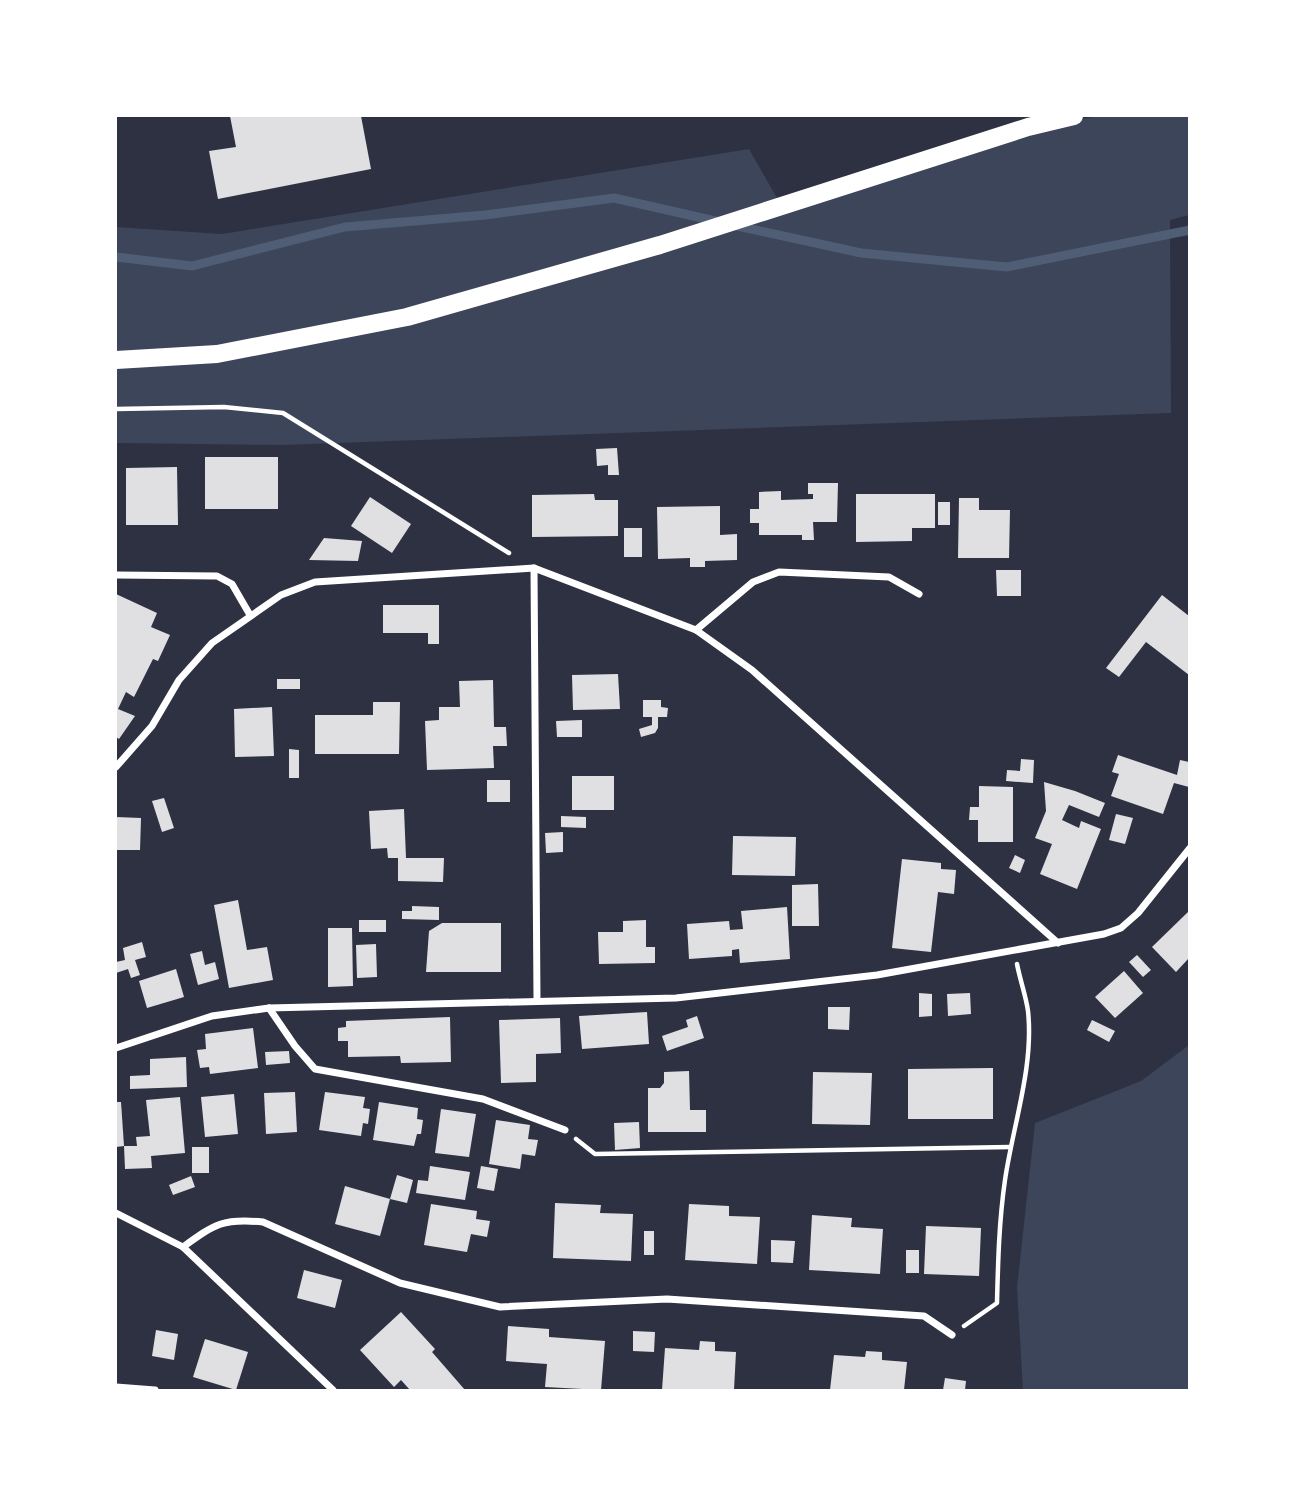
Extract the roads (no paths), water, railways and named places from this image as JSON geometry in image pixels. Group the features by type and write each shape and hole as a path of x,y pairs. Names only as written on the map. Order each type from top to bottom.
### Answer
{"main road":[{"path":"116,360 217,354 407,317 660,245 1028,127 1074,116"}],"street":[{"path":"534,568 537,1000"},
{"path":"116,768 152,726 179,680 212,643 281,595 315,582 534,568 695,630 751,670 1058,943"},
{"path":"695,630 753,582 779,572 889,577 919,594"},
{"path":"116,575 218,576 232,584 250,615"},
{"path":"116,1048 212,1016 269,1008 676,998 877,975 1058,943 1121,928 1138,913 1189,848"},
{"path":"269,1008 295,1046 315,1069 483,1098 565,1130"},
{"path":"116,1213 183,1247 333,1391"},
{"path":"183,1247 215,1224 240,1220 263,1222 400,1283 500,1307 667,1299 924,1316 952,1335"},
{"path":"116,1387 156,1391"}],"waterway":[{"path":"116,257 192,266 345,227 485,215 614,198 720,222"},
{"path":"733,225 861,253 1007,267 1190,230"}]}
